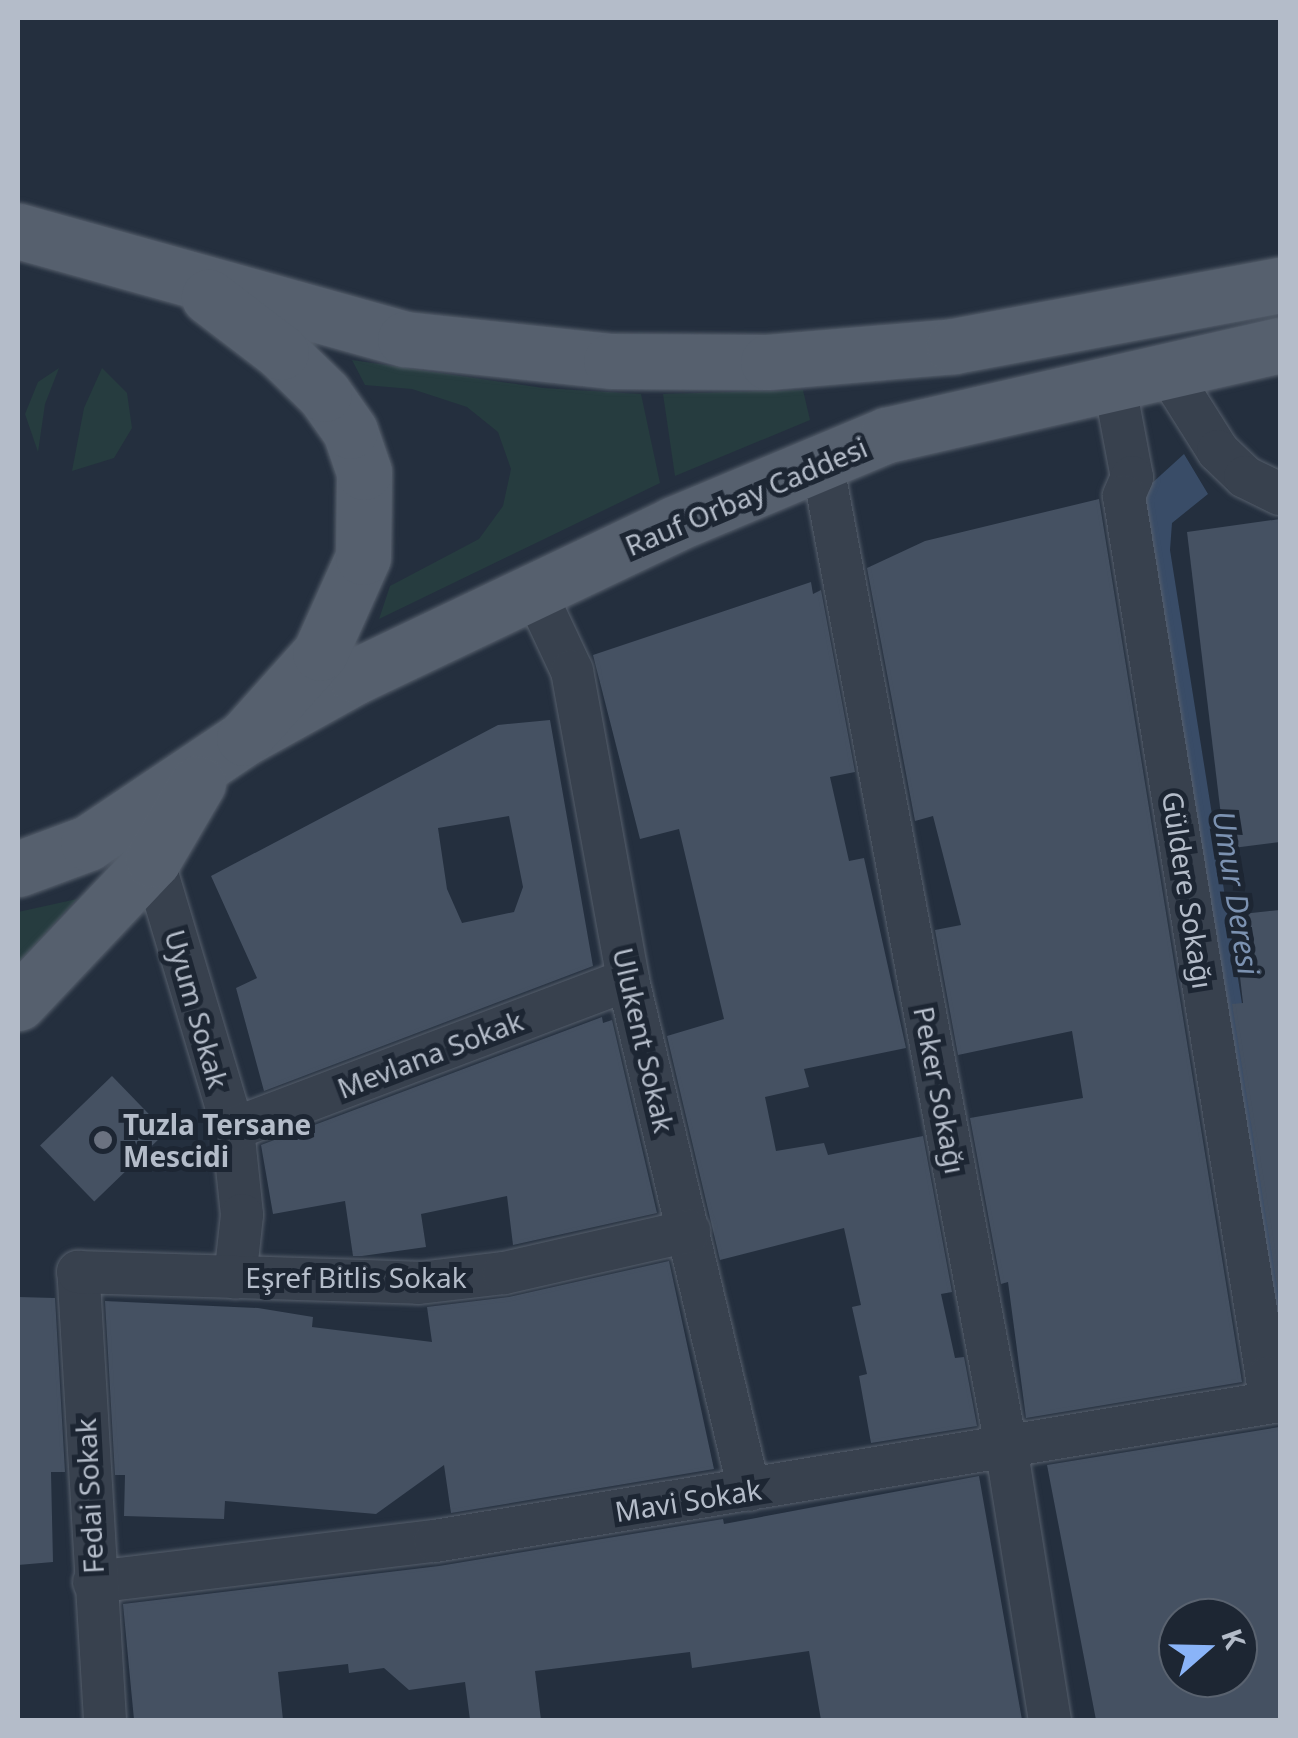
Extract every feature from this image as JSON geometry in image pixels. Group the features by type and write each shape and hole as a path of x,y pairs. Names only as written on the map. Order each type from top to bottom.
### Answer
{"main road":[{"name":"Rauf Orbay Caddesi","path":"18,231 405,339 611,361 748,362 954,346 1280,285"},
{"name":"Rauf Orbay Caddesi","path":"18,1004 153,860 227,751 320,653 347,604 363,558 364,472 350,431 324,394 187,280"},
{"name":"Rauf Orbay Caddesi","path":"18,869 88,843 227,751 368,670 822,462 887,436 1280,344"}],"street":[{"path":"1167,370 1218,451 1245,477 1280,494"},
{"name":"Güldere Sokağı","path":"1114,382 1132,477 1124,496 1261,1339 1268,1378 1280,1398"},
{"name":"Peker Sokağı","path":"822,462 1006,1446 1050,1720"},
{"name":"Ulukent Sokak","path":"535,592 572,671 628,980 750,1490"},
{"name":"Uyum Sokak","path":"153,860 233,1129 242,1215 234,1278"},
{"name":"Mevlana Sokak","path":"233,1129 628,980"},
{"name":"Eşref Bitlis Sokak","path":"78,1272 234,1278 464,1279 689,1231"},
{"name":"Fedai Sokak","path":"78,1272 105,1720"},
{"name":"Mavi Sokak","path":"94,1582 435,1541 1280,1398"}],"green space":[{"path":"352,360 543,388 641,394 660,483 379,619 390,586 479,539 503,506 511,469 498,432 467,407 412,389 365,385"},
{"path":"59,368 45,404 38,452 25,414 38,382"},
{"path":"102,368 127,393 132,428 114,458 72,471 84,408"},
{"path":"803,390 810,420 675,476 663,394"},
{"path":"77,899 18,963 18,912"}],"water":[{"path":"1184,454 1208,494 1172,523 1170,550 1280,1243 1280,1358 1140,494"}],"building":[{"path":"1099,499 1242,1382 1026,1418 1008,1282 1001,1284 970,1118 1083,1098 1072,1031 958,1055 935,930 961,925 933,816 915,821 867,568 925,541"},
{"path":"1280,519 1280,842 1225,849 1187,532"},
{"path":"811,582 813,594 821,590 855,772 830,777 849,861 864,858 906,1048 804,1069 809,1087 765,1097 776,1151 824,1143 828,1155 923,1136 952,1292 941,1294 955,1358 964,1357 977,1426 871,1443 859,1376 867,1374 852,1307 861,1305 844,1228 720,1260 667,1036 724,1019 679,829 640,839 593,655"},
{"path":"550,720 593,966 264,1091 236,988 257,978 211,876 498,725","holes":["509,816 523,887 514,912 462,923 447,889 438,828"]},
{"path":"1280,910 1280,1305 1232,1004 1243,1003 1233,915"},
{"path":"602,1017 603,1023 612,1020 657,1213 513,1245 507,1196 421,1214 426,1247 362,1256 353,1256 345,1201 273,1214 261,1145"},
{"name":"Tuzla Tersane Mescidi","path":"112,1076 166,1132 94,1202 40,1145"},
{"path":"669,1261 714,1469 451,1513 444,1465 376,1514 225,1501 224,1519 124,1516 125,1475 115,1475 105,1301 258,1308 313,1317 312,1327 432,1342 427,1307 509,1297"},
{"path":"18,1297 55,1298 65,1472 51,1472 53,1562 18,1565"},
{"path":"1279,1427 1280,1720 1096,1720 1047,1465"},
{"path":"979,1476 1022,1720 821,1720 809,1651 692,1668 690,1652 535,1671 541,1720 470,1720 465,1682 409,1690 384,1668 349,1673 348,1664 278,1672 283,1720 134,1720 123,1604 439,1566 723,1519 724,1524"}],"place":[{"name":"Tuzla Tersane Mescidi","path":"103,1140"}],"water label":[{"name":"Umur Deresi","path":"1236,893"}]}
